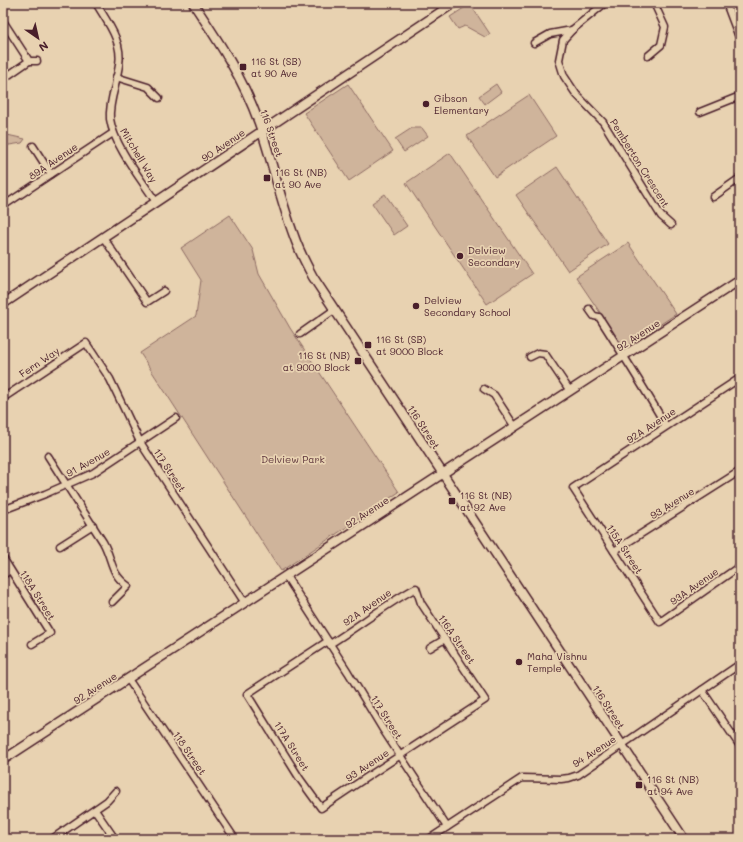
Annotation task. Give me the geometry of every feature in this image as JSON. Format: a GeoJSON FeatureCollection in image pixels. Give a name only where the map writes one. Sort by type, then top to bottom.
{"type":"FeatureCollection","features":[{"type":"Feature","properties":{"kind":"street","name":"Mitchell Way"},"geometry":{"type":"LineString","coordinates":[[96,3],[110,25],[117,41],[120,56],[110,109],[113,133],[156,202]]}},
{"type":"Feature","properties":{"kind":"street","name":"116 Street"},"geometry":{"type":"LineString","coordinates":[[193,3],[236,71],[248,96],[262,131],[294,237],[314,277],[334,310],[444,474],[684,839]]}},
{"type":"Feature","properties":{"kind":"street","name":"90 Avenue"},"geometry":{"type":"LineString","coordinates":[[3,304],[454,3]]}},
{"type":"Feature","properties":{"kind":"street","name":"Pemberton Crescent"},"geometry":{"type":"LineString","coordinates":[[605,3],[572,30],[563,40],[559,60],[564,76],[576,94],[603,122],[661,216],[671,225]]}},
{"type":"Feature","properties":{"kind":"street"},"geometry":{"type":"LineString","coordinates":[[648,56],[661,44],[665,27],[654,3]]}},
{"type":"Feature","properties":{"kind":"street"},"geometry":{"type":"LineString","coordinates":[[726,3],[740,40]]}},
{"type":"Feature","properties":{"kind":"street"},"geometry":{"type":"LineString","coordinates":[[3,21],[29,61]]}},
{"type":"Feature","properties":{"kind":"street","name":"Pemberton Crescent"},"geometry":{"type":"LineString","coordinates":[[534,43],[550,34],[572,30]]}},
{"type":"Feature","properties":{"kind":"street"},"geometry":{"type":"LineString","coordinates":[[3,79],[29,61],[37,61]]}},
{"type":"Feature","properties":{"kind":"street"},"geometry":{"type":"LineString","coordinates":[[116,77],[148,87],[159,98]]}},
{"type":"Feature","properties":{"kind":"street"},"geometry":{"type":"LineString","coordinates":[[700,112],[740,96]]}},
{"type":"Feature","properties":{"kind":"street","name":"89A Avenue"},"geometry":{"type":"LineString","coordinates":[[3,206],[113,133]]}},
{"type":"Feature","properties":{"kind":"street"},"geometry":{"type":"LineString","coordinates":[[33,146],[51,174]]}},
{"type":"Feature","properties":{"kind":"street"},"geometry":{"type":"LineString","coordinates":[[712,197],[740,178]]}},
{"type":"Feature","properties":{"kind":"street"},"geometry":{"type":"LineString","coordinates":[[103,237],[147,302],[164,291]]}},
{"type":"Feature","properties":{"kind":"street","name":"92 Avenue"},"geometry":{"type":"LineString","coordinates":[[3,760],[740,280]]}},
{"type":"Feature","properties":{"kind":"street"},"geometry":{"type":"LineString","coordinates":[[589,308],[594,316],[598,317],[643,384],[666,426]]}},
{"type":"Feature","properties":{"kind":"street"},"geometry":{"type":"LineString","coordinates":[[300,334],[334,310]]}},
{"type":"Feature","properties":{"kind":"street","name":"Fern Way"},"geometry":{"type":"LineString","coordinates":[[3,398],[86,343]]}},
{"type":"Feature","properties":{"kind":"street","name":"117 Street"},"geometry":{"type":"LineString","coordinates":[[86,343],[110,379],[140,442],[245,603]]}},
{"type":"Feature","properties":{"kind":"street"},"geometry":{"type":"LineString","coordinates":[[530,357],[538,353],[545,354],[570,391]]}},
{"type":"Feature","properties":{"kind":"street","name":"92A Avenue"},"geometry":{"type":"LineString","coordinates":[[572,488],[740,378]]}},
{"type":"Feature","properties":{"kind":"street"},"geometry":{"type":"LineString","coordinates":[[484,389],[494,396],[515,427]]}},
{"type":"Feature","properties":{"kind":"street","name":"91 Avenue"},"geometry":{"type":"LineString","coordinates":[[3,510],[17,506],[93,473],[176,418]]}},
{"type":"Feature","properties":{"kind":"street"},"geometry":{"type":"LineString","coordinates":[[48,456],[93,525],[108,552],[111,564],[120,580],[128,586],[112,602]]}},
{"type":"Feature","properties":{"kind":"street","name":"93 Avenue"},"geometry":{"type":"LineString","coordinates":[[614,551],[740,471]]}},
{"type":"Feature","properties":{"kind":"street","name":"115A Street"},"geometry":{"type":"LineString","coordinates":[[572,488],[660,622]]}},
{"type":"Feature","properties":{"kind":"street"},"geometry":{"type":"LineString","coordinates":[[60,546],[93,525]]}},
{"type":"Feature","properties":{"kind":"street","name":"118A Street"},"geometry":{"type":"LineString","coordinates":[[3,558],[50,633],[32,644]]}},
{"type":"Feature","properties":{"kind":"street","name":"93A Avenue"},"geometry":{"type":"LineString","coordinates":[[660,622],[740,566]]}},
{"type":"Feature","properties":{"kind":"street","name":"118A Street"},"geometry":{"type":"LineString","coordinates":[[3,575],[10,570]]}},
{"type":"Feature","properties":{"kind":"street","name":"117 Street"},"geometry":{"type":"LineString","coordinates":[[286,576],[447,827]]}},
{"type":"Feature","properties":{"kind":"street","name":"92A Avenue"},"geometry":{"type":"LineString","coordinates":[[247,694],[402,595],[416,588]]}},
{"type":"Feature","properties":{"kind":"street","name":"116A Street"},"geometry":{"type":"LineString","coordinates":[[416,588],[421,603],[485,700]]}},
{"type":"Feature","properties":{"kind":"street"},"geometry":{"type":"LineString","coordinates":[[430,648],[445,639]]}},
{"type":"Feature","properties":{"kind":"street","name":"94 Avenue"},"geometry":{"type":"LineString","coordinates":[[429,839],[522,778],[561,779],[578,775],[740,664]]}},
{"type":"Feature","properties":{"kind":"street","name":"118 Street"},"geometry":{"type":"LineString","coordinates":[[128,679],[235,839]]}},
{"type":"Feature","properties":{"kind":"street"},"geometry":{"type":"LineString","coordinates":[[702,690],[740,746]]}},
{"type":"Feature","properties":{"kind":"street","name":"117A Street"},"geometry":{"type":"LineString","coordinates":[[247,694],[300,779],[321,808]]}},
{"type":"Feature","properties":{"kind":"street","name":"93 Avenue"},"geometry":{"type":"LineString","coordinates":[[321,808],[485,700]]}},
{"type":"Feature","properties":{"kind":"street"},"geometry":{"type":"LineString","coordinates":[[52,839],[110,799],[116,791]]}},
{"type":"Feature","properties":{"kind":"street"},"geometry":{"type":"LineString","coordinates":[[95,810],[114,839]]}},
{"type":"Feature","properties":{"kind":"green space"},"geometry":{"type":"Polygon","coordinates":[[[470,4],[490,34],[485,37],[465,26],[458,29],[450,17],[470,4]]]}},
{"type":"Feature","properties":{"kind":"green space"},"geometry":{"type":"Polygon","coordinates":[[[348,84],[393,151],[349,181],[304,113],[348,84]]]}},
{"type":"Feature","properties":{"kind":"green space"},"geometry":{"type":"Polygon","coordinates":[[[496,84],[501,92],[485,104],[479,96],[496,84]]]}},
{"type":"Feature","properties":{"kind":"green space"},"geometry":{"type":"Polygon","coordinates":[[[529,95],[556,136],[495,177],[467,136],[529,95]]]}},
{"type":"Feature","properties":{"kind":"green space"},"geometry":{"type":"Polygon","coordinates":[[[412,128],[422,128],[428,136],[404,152],[395,139],[412,128]]]}},
{"type":"Feature","properties":{"kind":"green space"},"geometry":{"type":"Polygon","coordinates":[[[3,134],[25,139],[22,143],[3,146],[3,134]]]}},
{"type":"Feature","properties":{"kind":"green space"},"geometry":{"type":"Polygon","coordinates":[[[450,153],[532,274],[487,304],[406,183],[450,153]]]}},
{"type":"Feature","properties":{"kind":"green space"},"geometry":{"type":"Polygon","coordinates":[[[557,167],[608,244],[568,271],[516,195],[557,167]]]}},
{"type":"Feature","properties":{"kind":"green space"},"geometry":{"type":"Polygon","coordinates":[[[385,194],[407,226],[394,235],[372,203],[385,194]]]}},
{"type":"Feature","properties":{"kind":"green space","name":"Delview Park"},"geometry":{"type":"Polygon","coordinates":[[[230,215],[253,250],[259,274],[290,328],[399,492],[281,571],[140,353],[196,316],[201,280],[181,248],[230,215]]]}},
{"type":"Feature","properties":{"kind":"green space"},"geometry":{"type":"Polygon","coordinates":[[[628,243],[676,314],[624,348],[576,277],[628,243]]]}},
{"type":"Feature","properties":{"kind":"place","name":"116 St (SB) at 90 Ave"},"geometry":{"type":"Point","coordinates":[243,67]}},
{"type":"Feature","properties":{"kind":"place","name":"Gibson Elementary"},"geometry":{"type":"Point","coordinates":[426,104]}},
{"type":"Feature","properties":{"kind":"place","name":"116 St (NB) at 90 Ave"},"geometry":{"type":"Point","coordinates":[267,178]}},
{"type":"Feature","properties":{"kind":"place","name":"Delview Secondary"},"geometry":{"type":"Point","coordinates":[460,256]}},
{"type":"Feature","properties":{"kind":"place","name":"Delview Secondary School"},"geometry":{"type":"Point","coordinates":[416,306]}},
{"type":"Feature","properties":{"kind":"place","name":"116 St (SB) at 9000 Block"},"geometry":{"type":"Point","coordinates":[368,345]}},
{"type":"Feature","properties":{"kind":"place","name":"116 St (NB) at 9000 Block"},"geometry":{"type":"Point","coordinates":[358,361]}},
{"type":"Feature","properties":{"kind":"place","name":"116 St (NB) at 92 Ave"},"geometry":{"type":"Point","coordinates":[452,501]}},
{"type":"Feature","properties":{"kind":"place","name":"Maha Vishnu Temple"},"geometry":{"type":"Point","coordinates":[519,662]}},
{"type":"Feature","properties":{"kind":"place","name":"116 St (NB) at 94 Ave"},"geometry":{"type":"Point","coordinates":[639,785]}}]}
